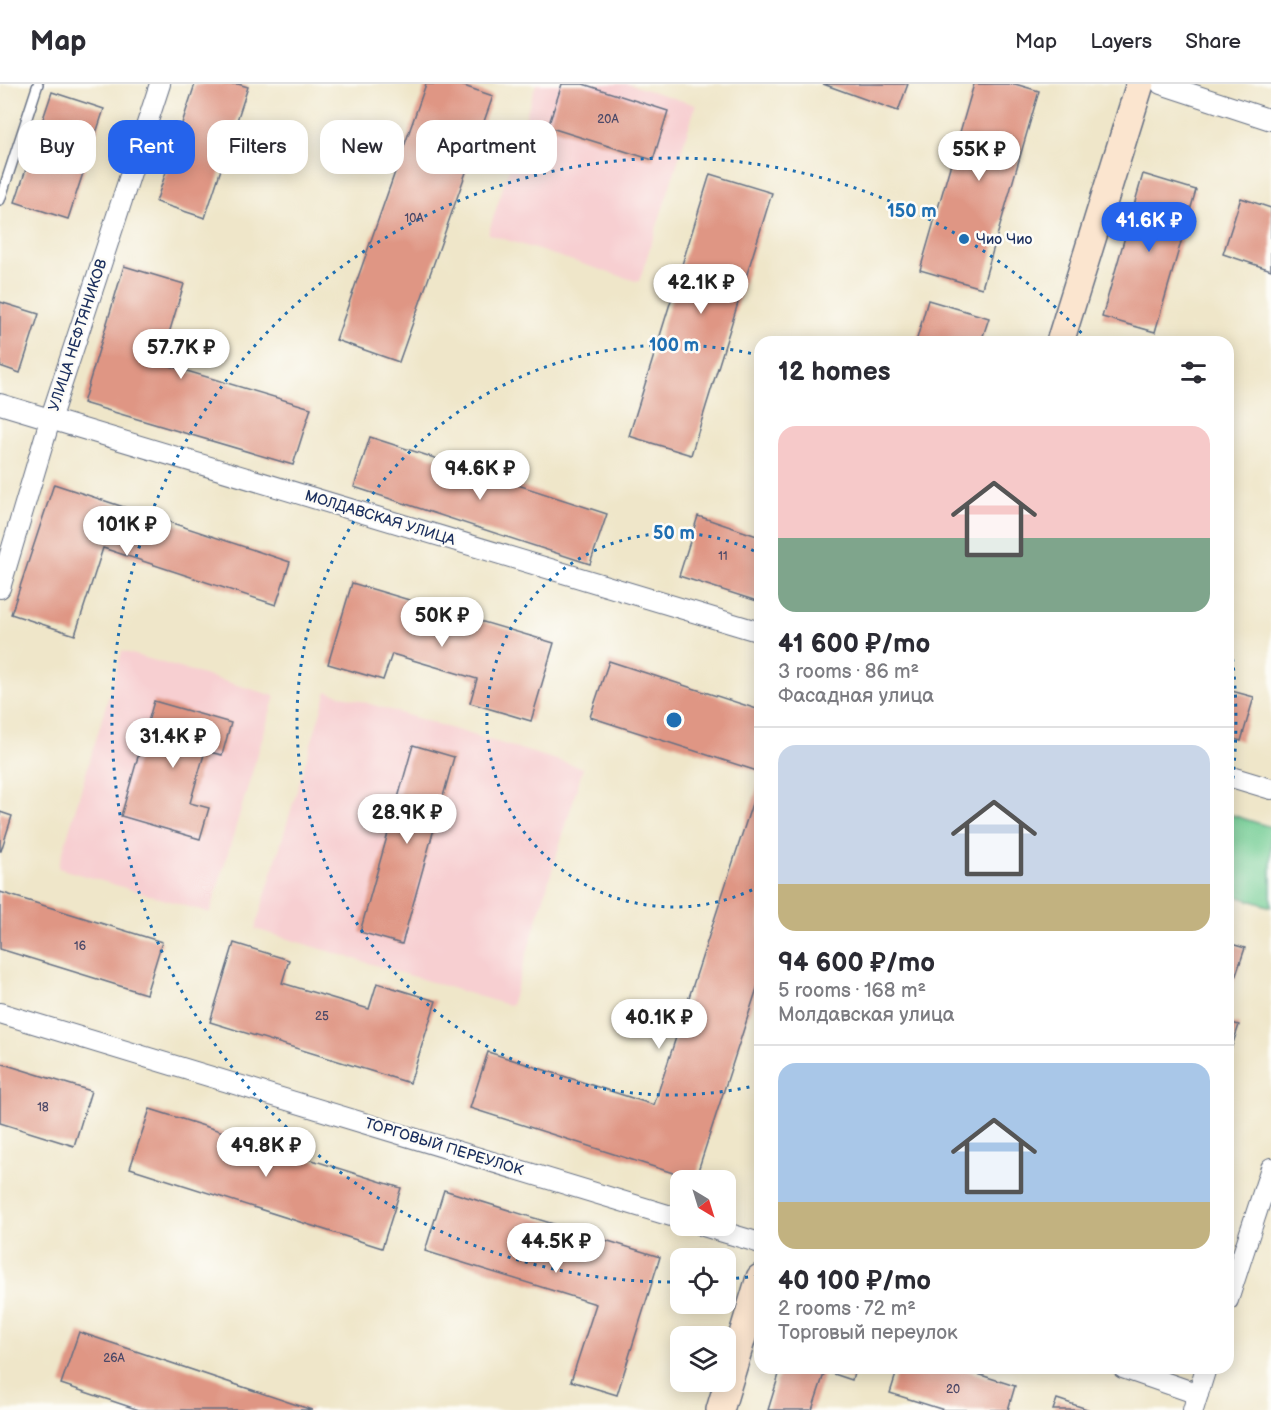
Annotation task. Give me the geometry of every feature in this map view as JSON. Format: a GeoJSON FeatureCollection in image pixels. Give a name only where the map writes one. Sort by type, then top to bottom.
{"type":"FeatureCollection","features":[{"type":"Feature","properties":{"kind":"main road"},"geometry":{"type":"LineString","coordinates":[[1062,336],[1140,84]]}},
{"type":"Feature","properties":{"kind":"main road"},"geometry":{"type":"LineString","coordinates":[[720,1410],[754,1298]]}},
{"type":"Feature","properties":{"kind":"street","name":"УЛИЦА НЕФТЯНИКОВ"},"geometry":{"type":"LineString","coordinates":[[0,588],[50,420],[160,84]]}},
{"type":"Feature","properties":{"kind":"street"},"geometry":{"type":"LineString","coordinates":[[1161,84],[1271,120]]}},
{"type":"Feature","properties":{"kind":"street","name":"МОЛДАВСКАЯ УЛИЦА"},"geometry":{"type":"LineString","coordinates":[[0,404],[754,630]]}},
{"type":"Feature","properties":{"kind":"street"},"geometry":{"type":"LineString","coordinates":[[1234,778],[1271,789]]}},
{"type":"Feature","properties":{"kind":"street","name":"ТОРГОВЫЙ ПЕРЕУЛОК"},"geometry":{"type":"LineString","coordinates":[[0,1013],[670,1216]]}},
{"type":"Feature","properties":{"kind":"street"},"geometry":{"type":"LineString","coordinates":[[1234,1286],[1263,1219],[1271,1168]]}},
{"type":"Feature","properties":{"kind":"street"},"geometry":{"type":"LineString","coordinates":[[736,1236],[754,1241]]}},
{"type":"Feature","properties":{"kind":"street"},"geometry":{"type":"LineString","coordinates":[[1136,1374],[1195,1402],[1204,1374]]}},
{"type":"Feature","properties":{"kind":"lane"},"geometry":{"type":"LineString","coordinates":[[0,200],[38,84]]}},
{"type":"Feature","properties":{"kind":"shaded area"},"geometry":{"type":"Polygon","coordinates":[[[536,84],[628,84],[696,105],[639,282],[488,234],[507,174],[557,174],[557,120],[524,120],[536,84]]]}},
{"type":"Feature","properties":{"kind":"shaded area"},"geometry":{"type":"Polygon","coordinates":[[[122,651],[275,696],[210,913],[58,868],[122,651]]]}},
{"type":"Feature","properties":{"kind":"shaded area"},"geometry":{"type":"Polygon","coordinates":[[[327,691],[583,768],[511,1006],[255,929],[327,691]]]}},
{"type":"Feature","properties":{"kind":"green space"},"geometry":{"type":"Polygon","coordinates":[[[1234,816],[1271,827],[1271,907],[1234,896],[1234,816]]]}},
{"type":"Feature","properties":{"kind":"building"},"geometry":{"type":"Polygon","coordinates":[[[195,84],[238,84],[248,87],[237,120],[207,120],[207,174],[219,174],[205,218],[156,202],[165,174],[195,174],[195,120],[183,120],[195,84]]]}},
{"type":"Feature","properties":{"kind":"building"},"geometry":{"type":"Polygon","coordinates":[[[426,84],[458,84],[493,96],[485,120],[416,120],[416,174],[465,174],[399,362],[336,340],[394,174],[404,174],[404,147],[426,84]]]}},
{"type":"Feature","properties":{"kind":"building"},"geometry":{"type":"Polygon","coordinates":[[[562,84],[583,84],[668,111],[653,160],[557,130],[557,120],[550,120],[562,84]]]}},
{"type":"Feature","properties":{"kind":"building"},"geometry":{"type":"Polygon","coordinates":[[[823,84],[908,84],[898,111],[823,84]]]}},
{"type":"Feature","properties":{"kind":"building"},"geometry":{"type":"Polygon","coordinates":[[[974,84],[1015,84],[1039,91],[982,288],[920,270],[974,84]]]}},
{"type":"Feature","properties":{"kind":"building"},"geometry":{"type":"Polygon","coordinates":[[[52,92],[104,109],[96,133],[96,120],[43,120],[52,92]]]}},
{"type":"Feature","properties":{"kind":"building"},"geometry":{"type":"Polygon","coordinates":[[[24,174],[83,174],[68,219],[15,202],[24,174]]]}},
{"type":"Feature","properties":{"kind":"building"},"geometry":{"type":"Polygon","coordinates":[[[710,174],[772,193],[691,455],[629,436],[710,174]]]}},
{"type":"Feature","properties":{"kind":"building"},"geometry":{"type":"Polygon","coordinates":[[[1143,174],[1196,190],[1155,332],[1102,317],[1143,174]]]}},
{"type":"Feature","properties":{"kind":"building"},"geometry":{"type":"Polygon","coordinates":[[[1241,198],[1271,208],[1271,270],[1223,254],[1241,198]]]}},
{"type":"Feature","properties":{"kind":"building"},"geometry":{"type":"Polygon","coordinates":[[[124,266],[184,284],[160,363],[311,408],[293,465],[83,403],[124,266]]]}},
{"type":"Feature","properties":{"kind":"building"},"geometry":{"type":"Polygon","coordinates":[[[928,300],[989,318],[983,336],[918,336],[928,300]]]}},
{"type":"Feature","properties":{"kind":"building"},"geometry":{"type":"Polygon","coordinates":[[[0,302],[39,314],[20,373],[0,366],[0,302]]]}},
{"type":"Feature","properties":{"kind":"building"},"geometry":{"type":"Polygon","coordinates":[[[370,437],[607,514],[590,564],[354,487],[370,437]]]}},
{"type":"Feature","properties":{"kind":"building"},"geometry":{"type":"Polygon","coordinates":[[[54,484],[290,562],[276,605],[103,548],[75,635],[11,614],[54,484]]]}},
{"type":"Feature","properties":{"kind":"building"},"geometry":{"type":"Polygon","coordinates":[[[698,516],[754,535],[754,600],[679,576],[698,516]]]}},
{"type":"Feature","properties":{"kind":"building"},"geometry":{"type":"Polygon","coordinates":[[[352,583],[554,643],[531,721],[470,703],[477,679],[392,654],[383,680],[328,664],[352,583]]]}},
{"type":"Feature","properties":{"kind":"building"},"geometry":{"type":"Polygon","coordinates":[[[609,661],[754,708],[754,770],[590,717],[609,661]]]}},
{"type":"Feature","properties":{"kind":"building"},"geometry":{"type":"Polygon","coordinates":[[[1234,692],[1254,697],[1241,741],[1234,739],[1234,692]]]}},
{"type":"Feature","properties":{"kind":"building"},"geometry":{"type":"Polygon","coordinates":[[[154,701],[231,723],[222,755],[205,751],[190,803],[209,808],[200,839],[121,816],[154,701]]]}},
{"type":"Feature","properties":{"kind":"building"},"geometry":{"type":"Polygon","coordinates":[[[413,745],[454,757],[402,944],[360,932],[413,745]]]}},
{"type":"Feature","properties":{"kind":"building"},"geometry":{"type":"Polygon","coordinates":[[[754,797],[754,998],[698,1170],[670,1170],[670,1172],[470,1108],[488,1052],[654,1105],[754,797]]]}},
{"type":"Feature","properties":{"kind":"building"},"geometry":{"type":"Polygon","coordinates":[[[0,812],[12,816],[1,851],[0,851],[0,812]]]}},
{"type":"Feature","properties":{"kind":"building"},"geometry":{"type":"Polygon","coordinates":[[[0,892],[162,942],[146,994],[0,949],[0,892]]]}},
{"type":"Feature","properties":{"kind":"building"},"geometry":{"type":"Polygon","coordinates":[[[234,943],[289,960],[282,983],[369,1009],[377,983],[436,1001],[410,1083],[210,1022],[234,943]]]}},
{"type":"Feature","properties":{"kind":"building"},"geometry":{"type":"Polygon","coordinates":[[[1234,945],[1245,948],[1234,981],[1234,945]]]}},
{"type":"Feature","properties":{"kind":"building"},"geometry":{"type":"Polygon","coordinates":[[[1234,1024],[1239,1025],[1234,1040],[1234,1024]]]}},
{"type":"Feature","properties":{"kind":"building"},"geometry":{"type":"Polygon","coordinates":[[[0,1063],[91,1091],[74,1146],[0,1123],[0,1063]]]}},
{"type":"Feature","properties":{"kind":"building"},"geometry":{"type":"Polygon","coordinates":[[[150,1109],[401,1188],[382,1248],[130,1168],[150,1109]]]}},
{"type":"Feature","properties":{"kind":"building"},"geometry":{"type":"Polygon","coordinates":[[[444,1190],[660,1257],[617,1395],[571,1381],[596,1304],[425,1251],[444,1190]]]}},
{"type":"Feature","properties":{"kind":"building"},"geometry":{"type":"Polygon","coordinates":[[[79,1332],[312,1410],[139,1410],[61,1384],[79,1332]]]}},
{"type":"Feature","properties":{"kind":"building"},"geometry":{"type":"Polygon","coordinates":[[[779,1374],[824,1374],[812,1410],[768,1410],[779,1374]]]}},
{"type":"Feature","properties":{"kind":"building"},"geometry":{"type":"Polygon","coordinates":[[[834,1374],[854,1374],[852,1380],[834,1374]]]}},
{"type":"Feature","properties":{"kind":"building"},"geometry":{"type":"Polygon","coordinates":[[[896,1374],[978,1374],[1015,1386],[1008,1410],[944,1410],[890,1393],[896,1374]]]}},
{"type":"Feature","properties":{"kind":"building"},"geometry":{"type":"Polygon","coordinates":[[[1057,1399],[1090,1410],[1053,1410],[1057,1399]]]}},
{"type":"Feature","properties":{"kind":"place","name":"Чио Чио"},"geometry":{"type":"Point","coordinates":[964,239]}}]}
